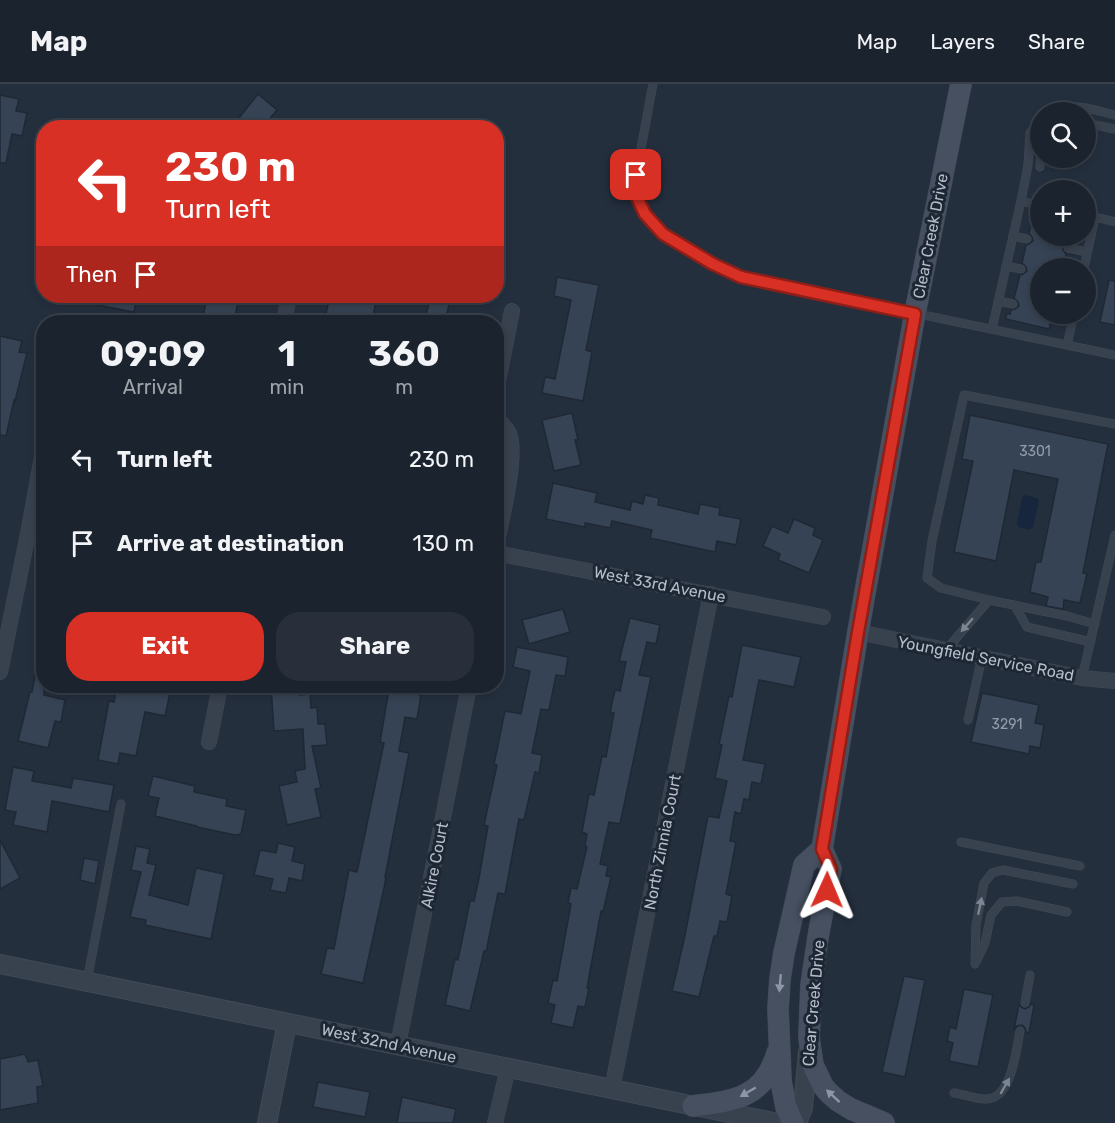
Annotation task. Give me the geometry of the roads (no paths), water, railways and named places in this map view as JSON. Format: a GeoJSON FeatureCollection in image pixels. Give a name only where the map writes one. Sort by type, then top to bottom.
{"type":"FeatureCollection","features":[{"type":"Feature","properties":{"kind":"main road","name":"Clear Creek Drive"},"geometry":{"type":"LineString","coordinates":[[809,1038],[812,977],[831,869],[822,849],[915,314],[961,84]]}},
{"type":"Feature","properties":{"kind":"main road","name":"Clear Creek Drive"},"geometry":{"type":"LineString","coordinates":[[795,1123],[782,1094],[778,1009],[780,979],[788,932],[804,866],[822,849]]}},
{"type":"Feature","properties":{"kind":"main road"},"geometry":{"type":"LineString","coordinates":[[809,1038],[813,1065],[828,1092],[851,1109],[884,1123]]}},
{"type":"Feature","properties":{"kind":"main road"},"geometry":{"type":"LineString","coordinates":[[693,1106],[729,1101],[751,1092],[767,1077],[779,1046]]}},
{"type":"Feature","properties":{"kind":"street"},"geometry":{"type":"LineString","coordinates":[[504,351],[512,311]]}},
{"type":"Feature","properties":{"kind":"street"},"geometry":{"type":"LineString","coordinates":[[504,426],[509,434],[512,452],[504,505]]}},
{"type":"Feature","properties":{"kind":"street"},"geometry":{"type":"LineString","coordinates":[[0,672],[36,490]]}},
{"type":"Feature","properties":{"kind":"street","name":"West 33rd Avenue"},"geometry":{"type":"LineString","coordinates":[[504,555],[823,617]]}},
{"type":"Feature","properties":{"kind":"street","name":"North Zinnia Court"},"geometry":{"type":"LineString","coordinates":[[612,1089],[711,594]]}},
{"type":"Feature","properties":{"kind":"street","name":"Youngfield Service Road"},"geometry":{"type":"LineString","coordinates":[[858,632],[1082,678],[1115,681]]}},
{"type":"Feature","properties":{"kind":"street"},"geometry":{"type":"LineString","coordinates":[[209,742],[219,693]]}},
{"type":"Feature","properties":{"kind":"street","name":"Alkire Court"},"geometry":{"type":"LineString","coordinates":[[398,1045],[468,693]]}},
{"type":"Feature","properties":{"kind":"street","name":"West 32nd Avenue"},"geometry":{"type":"LineString","coordinates":[[0,964],[778,1123]]}},
{"type":"Feature","properties":{"kind":"street"},"geometry":{"type":"LineString","coordinates":[[267,1123],[287,1023]]}},
{"type":"Feature","properties":{"kind":"street","name":"Clear Creek Drive"},"geometry":{"type":"LineString","coordinates":[[795,1123],[803,1108],[805,1097],[809,1038]]}},
{"type":"Feature","properties":{"kind":"street"},"geometry":{"type":"LineString","coordinates":[[495,1123],[508,1068]]}},
{"type":"Feature","properties":{"kind":"lane"},"geometry":{"type":"LineString","coordinates":[[653,84],[636,175],[636,195],[645,214],[663,234],[713,264],[741,277],[1115,355]]}},
{"type":"Feature","properties":{"kind":"lane"},"geometry":{"type":"LineString","coordinates":[[1096,111],[1115,115]]}},
{"type":"Feature","properties":{"kind":"lane"},"geometry":{"type":"LineString","coordinates":[[1096,125],[1115,129]]}},
{"type":"Feature","properties":{"kind":"lane"},"geometry":{"type":"LineString","coordinates":[[992,329],[1028,165],[1030,133]]}},
{"type":"Feature","properties":{"kind":"lane"},"geometry":{"type":"LineString","coordinates":[[1021,201],[1030,203]]}},
{"type":"Feature","properties":{"kind":"lane"},"geometry":{"type":"LineString","coordinates":[[1096,218],[1115,222]]}},
{"type":"Feature","properties":{"kind":"lane"},"geometry":{"type":"LineString","coordinates":[[1013,236],[1027,239]]}},
{"type":"Feature","properties":{"kind":"lane"},"geometry":{"type":"LineString","coordinates":[[1086,258],[1088,246]]}},
{"type":"Feature","properties":{"kind":"lane"},"geometry":{"type":"LineString","coordinates":[[1068,248],[1087,252]]}},
{"type":"Feature","properties":{"kind":"lane"},"geometry":{"type":"LineString","coordinates":[[1006,266],[1021,269]]}},
{"type":"Feature","properties":{"kind":"lane"},"geometry":{"type":"LineString","coordinates":[[998,301],[1013,304]]}},
{"type":"Feature","properties":{"kind":"lane"},"geometry":{"type":"LineString","coordinates":[[1067,345],[1072,324]]}},
{"type":"Feature","properties":{"kind":"lane"},"geometry":{"type":"LineString","coordinates":[[1095,624],[941,588],[927,578],[932,541],[964,395],[1115,424]]}},
{"type":"Feature","properties":{"kind":"lane"},"geometry":{"type":"LineString","coordinates":[[1082,678],[1115,535]]}},
{"type":"Feature","properties":{"kind":"lane"},"geometry":{"type":"LineString","coordinates":[[945,650],[989,600]]}},
{"type":"Feature","properties":{"kind":"lane"},"geometry":{"type":"LineString","coordinates":[[1016,606],[1027,627],[1091,642]]}},
{"type":"Feature","properties":{"kind":"lane"},"geometry":{"type":"LineString","coordinates":[[969,720],[982,657]]}},
{"type":"Feature","properties":{"kind":"lane"},"geometry":{"type":"LineString","coordinates":[[87,981],[121,804]]}},
{"type":"Feature","properties":{"kind":"lane"},"geometry":{"type":"LineString","coordinates":[[961,842],[1080,866]]}},
{"type":"Feature","properties":{"kind":"lane"},"geometry":{"type":"LineString","coordinates":[[1067,912],[1017,901],[1002,902],[991,915],[985,943],[975,964],[976,925],[984,883],[992,873],[1003,870],[1073,884]]}},
{"type":"Feature","properties":{"kind":"lane"},"geometry":{"type":"LineString","coordinates":[[1025,1003],[1030,975]]}},
{"type":"Feature","properties":{"kind":"lane"},"geometry":{"type":"LineString","coordinates":[[954,1092],[988,1099],[999,1095],[1008,1083],[1020,1031]]}},
{"type":"Feature","properties":{"kind":"water"},"geometry":{"type":"Polygon","coordinates":[[[1025,495],[1037,498],[1039,501],[1033,527],[1030,530],[1019,527],[1017,524],[1022,498],[1025,495]]]}}]}
